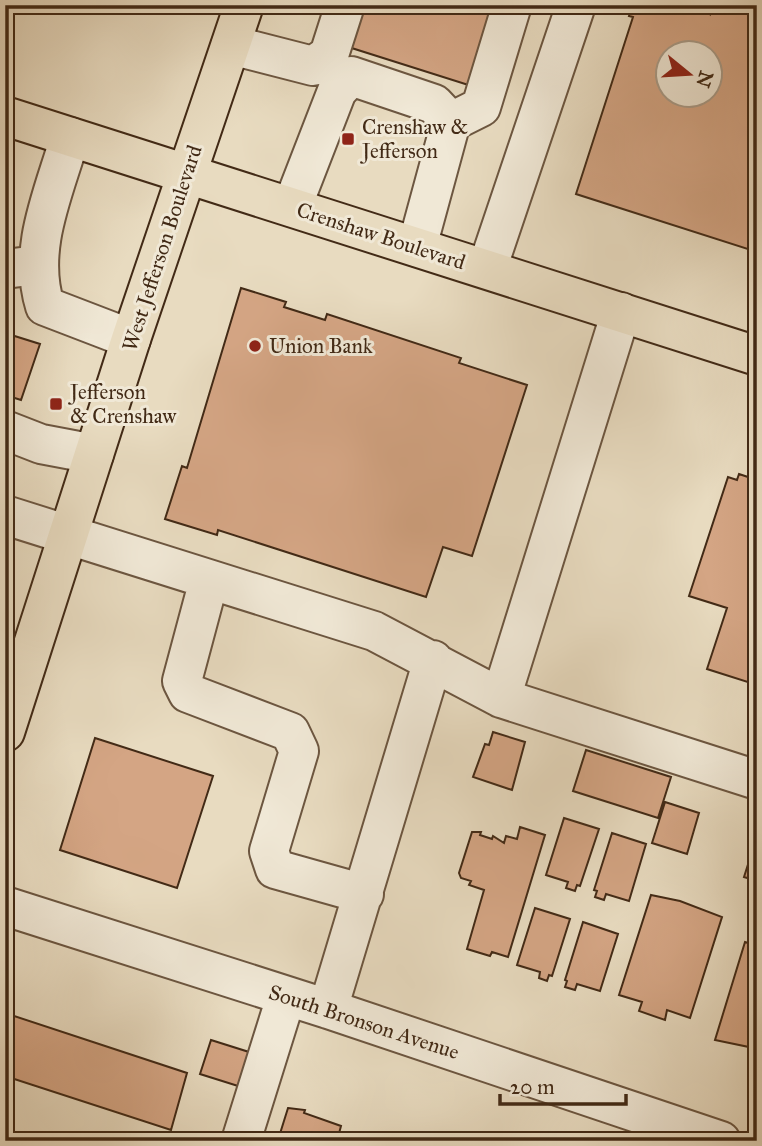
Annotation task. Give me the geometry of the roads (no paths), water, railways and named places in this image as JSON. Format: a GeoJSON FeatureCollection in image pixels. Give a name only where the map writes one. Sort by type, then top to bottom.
{"type":"FeatureCollection","features":[{"type":"Feature","properties":{"kind":"main road","name":"West Jefferson Boulevard"},"geometry":{"type":"LineString","coordinates":[[5,733],[131,339],[244,5]]}},
{"type":"Feature","properties":{"kind":"main road","name":"Crenshaw Boulevard"},"geometry":{"type":"LineString","coordinates":[[5,116],[757,356]]}},
{"type":"Feature","properties":{"kind":"street"},"geometry":{"type":"LineString","coordinates":[[292,207],[325,79],[328,55],[345,5]]}},
{"type":"Feature","properties":{"kind":"street"},"geometry":{"type":"LineString","coordinates":[[417,247],[452,122],[481,107],[512,5]]}},
{"type":"Feature","properties":{"kind":"street"},"geometry":{"type":"LineString","coordinates":[[487,269],[576,5]]}},
{"type":"Feature","properties":{"kind":"street"},"geometry":{"type":"LineString","coordinates":[[230,45],[325,79],[351,76],[434,104],[452,122]]}},
{"type":"Feature","properties":{"kind":"street"},"geometry":{"type":"LineString","coordinates":[[70,137],[37,248],[21,267],[38,284],[45,306],[131,339]]}},
{"type":"Feature","properties":{"kind":"street"},"geometry":{"type":"LineString","coordinates":[[501,698],[621,312]]}},
{"type":"Feature","properties":{"kind":"street"},"geometry":{"type":"LineString","coordinates":[[5,430],[41,444],[94,454]]}},
{"type":"Feature","properties":{"kind":"street"},"geometry":{"type":"LineString","coordinates":[[5,515],[374,631],[501,698],[757,780]]}},
{"type":"Feature","properties":{"kind":"street"},"geometry":{"type":"LineString","coordinates":[[209,580],[182,681],[188,693],[290,732],[299,751],[269,851],[275,869],[365,894]]}},
{"type":"Feature","properties":{"kind":"street"},"geometry":{"type":"LineString","coordinates":[[328,1009],[365,894],[433,660]]}},
{"type":"Feature","properties":{"kind":"street","name":"South Bronson Avenue"},"geometry":{"type":"LineString","coordinates":[[5,906],[328,1009],[721,1141]]}},
{"type":"Feature","properties":{"kind":"street"},"geometry":{"type":"LineString","coordinates":[[240,1141],[286,997]]}},
{"type":"Feature","properties":{"kind":"place","name":"Crenshaw & Jefferson"},"geometry":{"type":"Point","coordinates":[348,139]}},
{"type":"Feature","properties":{"kind":"place","name":"Union Bank"},"geometry":{"type":"Point","coordinates":[255,346]}},
{"type":"Feature","properties":{"kind":"place","name":"Jefferson & Crenshaw"},"geometry":{"type":"Point","coordinates":[56,404]}}]}
